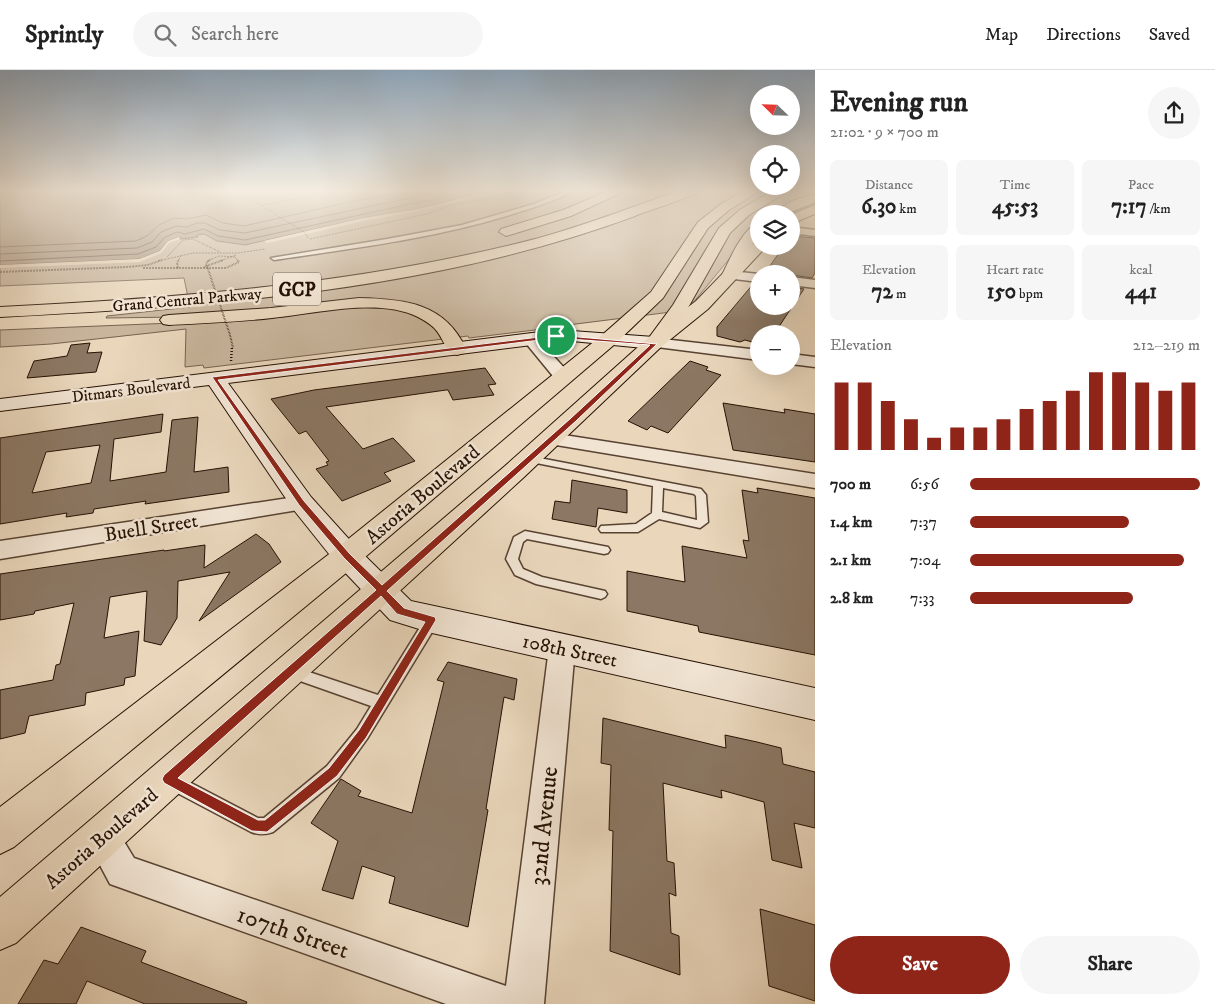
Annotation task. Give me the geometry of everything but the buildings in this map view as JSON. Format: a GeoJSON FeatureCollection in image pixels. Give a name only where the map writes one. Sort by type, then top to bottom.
{"type":"FeatureCollection","features":[{"type":"Feature","properties":{"kind":"main road","name":"Grand Central Parkway"},"geometry":{"type":"LineString","coordinates":[[0,312],[150,303],[303,288],[456,262],[564,235]]}},
{"type":"Feature","properties":{"kind":"main road","name":"Astoria Boulevard"},"geometry":{"type":"LineString","coordinates":[[0,833],[347,556],[608,340],[657,295],[695,235]]}},
{"type":"Feature","properties":{"kind":"main road"},"geometry":{"type":"LineString","coordinates":[[654,344],[681,306],[722,235]]}},
{"type":"Feature","properties":{"kind":"main road"},"geometry":{"type":"LineString","coordinates":[[730,275],[750,238]]}},
{"type":"Feature","properties":{"kind":"main road","name":"Astoria Boulevard"},"geometry":{"type":"LineString","coordinates":[[0,927],[381,591],[654,344],[702,306],[750,255]]}},
{"type":"Feature","properties":{"kind":"main road"},"geometry":{"type":"LineString","coordinates":[[154,321],[239,316],[363,304],[385,304],[407,308],[433,318],[446,328],[457,349]]}},
{"type":"Feature","properties":{"kind":"main road"},"geometry":{"type":"LineString","coordinates":[[0,325],[100,323]]}},
{"type":"Feature","properties":{"kind":"street"},"geometry":{"type":"LineString","coordinates":[[730,275],[750,277]]}},
{"type":"Feature","properties":{"kind":"street"},"geometry":{"type":"LineString","coordinates":[[800,283],[815,284]]}},
{"type":"Feature","properties":{"kind":"street","name":"Ditmars Boulevard"},"geometry":{"type":"LineString","coordinates":[[0,405],[222,372],[457,349],[530,339],[572,336],[654,344]]}},
{"type":"Feature","properties":{"kind":"street"},"geometry":{"type":"LineString","coordinates":[[530,339],[563,377]]}},
{"type":"Feature","properties":{"kind":"street"},"geometry":{"type":"LineString","coordinates":[[654,344],[750,354]]}},
{"type":"Feature","properties":{"kind":"street"},"geometry":{"type":"LineString","coordinates":[[800,360],[815,362]]}},
{"type":"Feature","properties":{"kind":"street","name":"108th Street"},"geometry":{"type":"LineString","coordinates":[[222,372],[302,503],[347,556],[401,611],[432,620],[815,704]]}},
{"type":"Feature","properties":{"kind":"street"},"geometry":{"type":"LineString","coordinates":[[551,439],[815,481]]}},
{"type":"Feature","properties":{"kind":"street","name":"Buell Street"},"geometry":{"type":"LineString","coordinates":[[0,550],[302,503]]}},
{"type":"Feature","properties":{"kind":"street","name":"32nd Avenue"},"geometry":{"type":"LineString","coordinates":[[524,1004],[562,648]]}},
{"type":"Feature","properties":{"kind":"street","name":"107th Street"},"geometry":{"type":"LineString","coordinates":[[102,837],[122,872],[502,1004]]}},
{"type":"Feature","properties":{"kind":"lane"},"geometry":{"type":"LineString","coordinates":[[274,258],[415,235]]}},
{"type":"Feature","properties":{"kind":"lane"},"geometry":{"type":"LineString","coordinates":[[529,459],[697,491],[701,495],[703,522],[700,524],[657,515],[638,528],[605,529]]}},
{"type":"Feature","properties":{"kind":"lane"},"geometry":{"type":"LineString","coordinates":[[657,515],[658,484]]}},
{"type":"Feature","properties":{"kind":"lane"},"geometry":{"type":"LineString","coordinates":[[601,594],[540,580],[519,572],[512,559],[518,540],[526,535],[604,550]]}},
{"type":"Feature","properties":{"kind":"lane"},"geometry":{"type":"LineString","coordinates":[[168,779],[257,826],[267,826],[333,772],[362,734],[432,620]]}},
{"type":"Feature","properties":{"kind":"lane"},"geometry":{"type":"LineString","coordinates":[[289,672],[381,703]]}},
{"type":"Feature","properties":{"kind":"path"},"geometry":{"type":"LineString","coordinates":[[305,235],[308,239],[329,235]]}},
{"type":"Feature","properties":{"kind":"path"},"geometry":{"type":"LineString","coordinates":[[166,258],[183,240],[193,239],[201,245],[216,248],[221,252]]}},
{"type":"Feature","properties":{"kind":"path"},"geometry":{"type":"LineString","coordinates":[[201,268],[238,253],[266,248]]}},
{"type":"Feature","properties":{"kind":"path"},"geometry":{"type":"LineString","coordinates":[[0,272],[127,267],[148,265],[166,258],[202,251],[238,253]]}},
{"type":"Feature","properties":{"kind":"path"},"geometry":{"type":"LineString","coordinates":[[178,268],[178,258],[182,255]]}},
{"type":"Feature","properties":{"kind":"path"},"geometry":{"type":"LineString","coordinates":[[127,267],[178,268],[201,268],[230,267],[240,262],[235,257],[219,256],[206,263],[230,335],[233,350],[222,372]]}},
{"type":"Feature","properties":{"kind":"shaded area"},"geometry":{"type":"Polygon","coordinates":[[[0,235],[750,235],[750,242],[735,252],[687,310],[568,325],[571,329],[543,329],[469,338],[468,336],[204,368],[203,365],[185,367],[186,329],[51,344],[0,347],[0,330],[173,323],[180,317],[106,318],[107,316],[190,307],[184,278],[0,286],[0,235]]]}},
{"type":"Feature","properties":{"kind":"water"},"geometry":{"type":"Polygon","coordinates":[[[0,235],[200,235],[197,235],[198,237],[180,239],[180,237],[168,241],[160,251],[139,259],[0,265],[0,235]]]}},
{"type":"Feature","properties":{"kind":"water"},"geometry":{"type":"Polygon","coordinates":[[[205,235],[291,235],[245,245],[217,241],[205,235]]]}},
{"type":"Feature","properties":{"kind":"pier"},"geometry":{"type":"Polygon","coordinates":[[[292,235],[304,235],[267,243],[264,241],[292,235]]]}},
{"type":"Feature","properties":{"kind":"pier"},"geometry":{"type":"Polygon","coordinates":[[[179,237],[180,239],[169,243],[161,253],[140,262],[0,268],[0,265],[139,259],[160,251],[168,241],[179,237]]]}},
{"type":"Feature","properties":{"kind":"route"},"geometry":{"type":"LineString","coordinates":[[556,336],[214,378],[302,503],[347,556],[381,591],[168,779],[257,826],[267,826],[333,772],[362,734],[432,620],[401,611],[381,591],[654,344],[556,336]]}}]}
